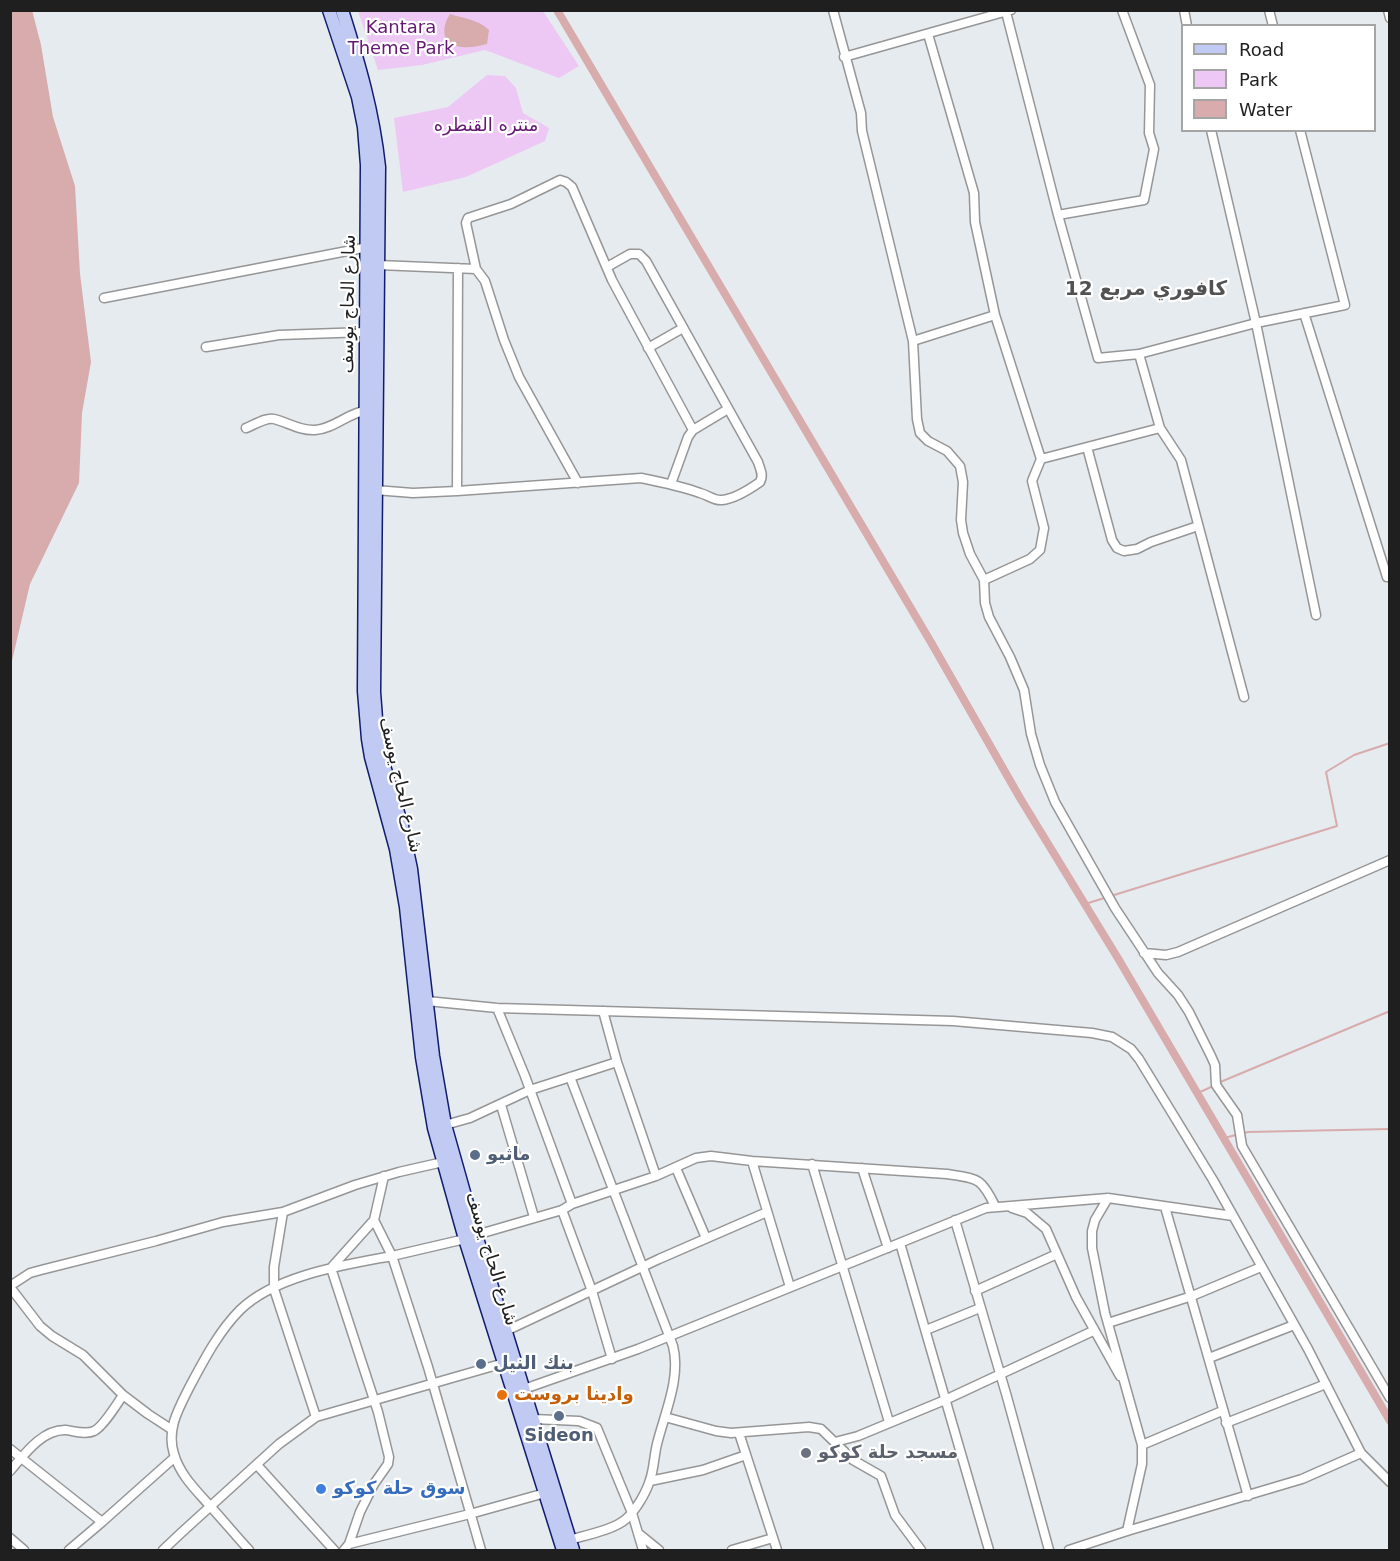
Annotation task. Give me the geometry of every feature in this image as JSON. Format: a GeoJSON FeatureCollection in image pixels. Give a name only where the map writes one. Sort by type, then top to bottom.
{"type":"FeatureCollection","features":[{"type":"Feature","properties":{"kind":"main road","name":"شارع الحاج يوسف"},"geometry":{"type":"LineString","coordinates":[[329,10],[349,66],[364,127],[367,165],[364,691],[368,739],[396,849],[408,926],[427,1091],[443,1162],[506,1331],[533,1419],[567,1546]]}},
{"type":"Feature","properties":{"kind":"main road","name":"شارع الحاج يوسف"},"geometry":{"type":"LineString","coordinates":[[342,10],[368,96],[379,167],[375,713],[381,756],[402,826],[411,869],[438,1091],[470,1237],[504,1363],[545,1493],[567,1546]]}},
{"type":"Feature","properties":{"kind":"street"},"geometry":{"type":"LineString","coordinates":[[832,10],[861,113],[862,131],[914,341],[917,419],[920,433],[928,441],[947,451],[960,466],[963,482],[961,506],[963,533],[970,554],[984,580],[985,603],[989,617],[1020,680],[1035,750],[1051,792],[1110,900],[1144,953],[1189,1012],[1212,1056],[1216,1085],[1237,1115],[1242,1146],[1389,1398]]}},
{"type":"Feature","properties":{"kind":"street"},"geometry":{"type":"LineString","coordinates":[[1058,215],[1144,200],[1154,149],[1149,132],[1150,86],[1122,10]]}},
{"type":"Feature","properties":{"kind":"street"},"geometry":{"type":"LineString","coordinates":[[1388,10],[1389,18]]}},
{"type":"Feature","properties":{"kind":"street"},"geometry":{"type":"LineString","coordinates":[[844,57],[1009,11],[1058,215],[1098,358],[1139,354],[1345,304],[1301,132]]}},
{"type":"Feature","properties":{"kind":"street"},"geometry":{"type":"LineString","coordinates":[[928,34],[974,193],[975,222],[995,315],[1041,459],[1032,481],[1044,528],[1040,550],[1030,559],[984,580]]}},
{"type":"Feature","properties":{"kind":"street"},"geometry":{"type":"LineString","coordinates":[[1211,132],[1256,324],[1316,615]]}},
{"type":"Feature","properties":{"kind":"street"},"geometry":{"type":"LineString","coordinates":[[578,483],[519,377],[507,349],[484,280],[476,269],[466,223],[468,218],[511,204],[560,180],[572,187],[607,267],[693,430]]}},
{"type":"Feature","properties":{"kind":"street"},"geometry":{"type":"LineString","coordinates":[[104,298],[368,247]]}},
{"type":"Feature","properties":{"kind":"street"},"geometry":{"type":"LineString","coordinates":[[375,490],[413,493],[641,478],[671,484],[722,500],[736,496],[760,482],[762,472],[758,462],[646,261],[639,254],[630,254],[607,267]]}},
{"type":"Feature","properties":{"kind":"street"},"geometry":{"type":"LineString","coordinates":[[378,265],[476,269]]}},
{"type":"Feature","properties":{"kind":"street"},"geometry":{"type":"LineString","coordinates":[[457,491],[458,268]]}},
{"type":"Feature","properties":{"kind":"street"},"geometry":{"type":"LineString","coordinates":[[1304,313],[1387,577],[1389,576]]}},
{"type":"Feature","properties":{"kind":"street"},"geometry":{"type":"LineString","coordinates":[[914,341],[995,315]]}},
{"type":"Feature","properties":{"kind":"street"},"geometry":{"type":"LineString","coordinates":[[648,348],[683,328]]}},
{"type":"Feature","properties":{"kind":"street"},"geometry":{"type":"LineString","coordinates":[[206,347],[279,335],[366,332]]}},
{"type":"Feature","properties":{"kind":"street"},"geometry":{"type":"LineString","coordinates":[[1139,354],[1160,428],[1181,460],[1244,697]]}},
{"type":"Feature","properties":{"kind":"street"},"geometry":{"type":"LineString","coordinates":[[671,484],[681,453],[693,430],[728,409]]}},
{"type":"Feature","properties":{"kind":"street"},"geometry":{"type":"LineString","coordinates":[[246,428],[273,419],[293,426],[317,430],[364,411]]}},
{"type":"Feature","properties":{"kind":"street"},"geometry":{"type":"LineString","coordinates":[[1041,459],[1160,428]]}},
{"type":"Feature","properties":{"kind":"street"},"geometry":{"type":"LineString","coordinates":[[1087,447],[1112,540],[1117,548],[1124,551],[1137,549],[1198,526]]}},
{"type":"Feature","properties":{"kind":"street"},"geometry":{"type":"LineString","coordinates":[[1144,953],[1166,955],[1178,952],[1389,861]]}},
{"type":"Feature","properties":{"kind":"street"},"geometry":{"type":"LineString","coordinates":[[427,1001],[497,1008],[953,1021],[1082,1032],[1112,1037],[1131,1048],[1139,1059],[1233,1216],[1326,1384],[1361,1453],[1389,1482]]}},
{"type":"Feature","properties":{"kind":"street"},"geometry":{"type":"LineString","coordinates":[[497,1008],[572,1204]]}},
{"type":"Feature","properties":{"kind":"street"},"geometry":{"type":"LineString","coordinates":[[603,1011],[617,1062],[656,1176]]}},
{"type":"Feature","properties":{"kind":"street"},"geometry":{"type":"LineString","coordinates":[[445,1125],[501,1106],[530,1090],[617,1062]]}},
{"type":"Feature","properties":{"kind":"street"},"geometry":{"type":"LineString","coordinates":[[567,1546],[617,1525],[632,1513],[650,1481],[676,1362],[672,1346],[570,1077]]}},
{"type":"Feature","properties":{"kind":"street"},"geometry":{"type":"LineString","coordinates":[[501,1106],[534,1217]]}},
{"type":"Feature","properties":{"kind":"street"},"geometry":{"type":"LineString","coordinates":[[249,1551],[186,1478],[175,1457],[171,1429],[195,1378],[230,1322],[250,1302],[274,1288],[332,1268],[470,1237],[562,1210],[572,1204],[656,1176],[696,1158],[711,1156],[752,1161],[947,1174],[971,1178],[986,1187],[998,1206]]}},
{"type":"Feature","properties":{"kind":"street"},"geometry":{"type":"LineString","coordinates":[[752,1161],[790,1287]]}},
{"type":"Feature","properties":{"kind":"street"},"geometry":{"type":"LineString","coordinates":[[171,1429],[123,1395],[83,1355],[40,1326],[10,1286],[30,1273],[40,1270],[223,1222],[283,1212],[384,1176],[443,1162]]}},
{"type":"Feature","properties":{"kind":"street"},"geometry":{"type":"LineString","coordinates":[[812,1164],[889,1422]]}},
{"type":"Feature","properties":{"kind":"street"},"geometry":{"type":"LineString","coordinates":[[676,1168],[706,1238]]}},
{"type":"Feature","properties":{"kind":"street"},"geometry":{"type":"LineString","coordinates":[[862,1168],[888,1248]]}},
{"type":"Feature","properties":{"kind":"street"},"geometry":{"type":"LineString","coordinates":[[332,1268],[374,1220],[384,1176]]}},
{"type":"Feature","properties":{"kind":"street"},"geometry":{"type":"LineString","coordinates":[[524,1389],[668,1338],[955,1220],[998,1206],[1108,1198],[1233,1216]]}},
{"type":"Feature","properties":{"kind":"street"},"geometry":{"type":"LineString","coordinates":[[1108,1198],[1095,1221],[1092,1231],[1092,1248],[1108,1323],[1142,1445],[1142,1464],[1127,1531]]}},
{"type":"Feature","properties":{"kind":"street"},"geometry":{"type":"LineString","coordinates":[[998,1206],[1016,1208],[1027,1213],[1046,1229],[1093,1331],[1126,1386]]}},
{"type":"Feature","properties":{"kind":"street"},"geometry":{"type":"LineString","coordinates":[[1165,1207],[1248,1496]]}},
{"type":"Feature","properties":{"kind":"street"},"geometry":{"type":"LineString","coordinates":[[562,1210],[592,1291],[612,1359]]}},
{"type":"Feature","properties":{"kind":"street"},"geometry":{"type":"LineString","coordinates":[[283,1212],[275,1256],[274,1288],[316,1417]]}},
{"type":"Feature","properties":{"kind":"street"},"geometry":{"type":"LineString","coordinates":[[506,1331],[767,1212]]}},
{"type":"Feature","properties":{"kind":"street"},"geometry":{"type":"LineString","coordinates":[[374,1220],[392,1256],[412,1313],[481,1551]]}},
{"type":"Feature","properties":{"kind":"street"},"geometry":{"type":"LineString","coordinates":[[955,1220],[1049,1551]]}},
{"type":"Feature","properties":{"kind":"street"},"geometry":{"type":"LineString","coordinates":[[900,1243],[989,1551]]}},
{"type":"Feature","properties":{"kind":"street"},"geometry":{"type":"LineString","coordinates":[[975,1291],[1057,1254]]}},
{"type":"Feature","properties":{"kind":"street"},"geometry":{"type":"LineString","coordinates":[[1108,1323],[1192,1296],[1260,1267]]}},
{"type":"Feature","properties":{"kind":"street"},"geometry":{"type":"LineString","coordinates":[[332,1268],[374,1401],[387,1448],[388,1464],[360,1512],[347,1547]]}},
{"type":"Feature","properties":{"kind":"street"},"geometry":{"type":"LineString","coordinates":[[926,1330],[980,1308]]}},
{"type":"Feature","properties":{"kind":"street"},"geometry":{"type":"LineString","coordinates":[[1209,1358],[1294,1326]]}},
{"type":"Feature","properties":{"kind":"street"},"geometry":{"type":"LineString","coordinates":[[835,1442],[858,1436],[945,1400],[1093,1331]]}},
{"type":"Feature","properties":{"kind":"street"},"geometry":{"type":"LineString","coordinates":[[168,1549],[211,1506],[300,1427],[316,1417],[504,1363]]}},
{"type":"Feature","properties":{"kind":"street"},"geometry":{"type":"LineString","coordinates":[[1226,1423],[1326,1384]]}},
{"type":"Feature","properties":{"kind":"street"},"geometry":{"type":"LineString","coordinates":[[10,1471],[40,1439],[48,1434],[61,1430],[88,1433],[98,1429],[123,1395]]}},
{"type":"Feature","properties":{"kind":"street"},"geometry":{"type":"LineString","coordinates":[[1142,1445],[1222,1411]]}},
{"type":"Feature","properties":{"kind":"street"},"geometry":{"type":"LineString","coordinates":[[665,1417],[716,1431],[739,1432],[816,1427],[853,1460],[881,1476],[895,1515],[921,1551]]}},
{"type":"Feature","properties":{"kind":"street"},"geometry":{"type":"LineString","coordinates":[[533,1419],[579,1421],[597,1428],[632,1513],[643,1551]]}},
{"type":"Feature","properties":{"kind":"street"},"geometry":{"type":"LineString","coordinates":[[739,1432],[777,1551]]}},
{"type":"Feature","properties":{"kind":"street"},"geometry":{"type":"LineString","coordinates":[[10,1449],[102,1522]]}},
{"type":"Feature","properties":{"kind":"street"},"geometry":{"type":"LineString","coordinates":[[1069,1551],[1127,1531],[1302,1479],[1361,1453]]}},
{"type":"Feature","properties":{"kind":"street"},"geometry":{"type":"LineString","coordinates":[[650,1481],[703,1470],[746,1455]]}},
{"type":"Feature","properties":{"kind":"street"},"geometry":{"type":"LineString","coordinates":[[69,1551],[175,1457]]}},
{"type":"Feature","properties":{"kind":"street"},"geometry":{"type":"LineString","coordinates":[[257,1465],[334,1551]]}},
{"type":"Feature","properties":{"kind":"street"},"geometry":{"type":"LineString","coordinates":[[347,1547],[545,1493]]}},
{"type":"Feature","properties":{"kind":"street"},"geometry":{"type":"LineString","coordinates":[[638,1533],[658,1551]]}},
{"type":"Feature","properties":{"kind":"street"},"geometry":{"type":"LineString","coordinates":[[10,1538],[24,1551]]}},
{"type":"Feature","properties":{"kind":"street"},"geometry":{"type":"LineString","coordinates":[[732,1551],[773,1538]]}},
{"type":"Feature","properties":{"kind":"green space","name":"Kantara Theme Park"},"geometry":{"type":"Polygon","coordinates":[[[358,11],[543,11],[579,66],[559,78],[485,50],[422,65],[378,70],[358,11]]]}},
{"type":"Feature","properties":{"kind":"green space","name":"منتره القنطره"},"geometry":{"type":"Polygon","coordinates":[[[487,75],[505,76],[516,88],[523,113],[549,128],[545,141],[466,177],[403,192],[394,118],[448,107],[487,75]]]}},
{"type":"Feature","properties":{"kind":"water"},"geometry":{"type":"Polygon","coordinates":[[[32,10],[41,45],[53,117],[75,186],[80,274],[91,362],[82,413],[79,483],[30,584],[11,665],[10,11],[32,10]]]}},
{"type":"Feature","properties":{"kind":"water"},"geometry":{"type":"Polygon","coordinates":[[[450,14],[475,21],[489,30],[487,44],[465,47],[450,43],[444,30],[450,14]]]}},
{"type":"Feature","properties":{"kind":"waterway"},"geometry":{"type":"LineString","coordinates":[[557,10],[932,644],[1020,798],[1119,960],[1390,1421]]}},
{"type":"Feature","properties":{"kind":"waterway"},"geometry":{"type":"LineString","coordinates":[[1085,904],[1337,826],[1326,772],[1354,755],[1390,743]]}},
{"type":"Feature","properties":{"kind":"waterway"},"geometry":{"type":"LineString","coordinates":[[1218,1083],[1390,1011]]}},
{"type":"Feature","properties":{"kind":"waterway"},"geometry":{"type":"LineString","coordinates":[[1198,1093],[1213,1086]]}},
{"type":"Feature","properties":{"kind":"waterway"},"geometry":{"type":"LineString","coordinates":[[1224,1138],[1248,1132],[1390,1129]]}},
{"type":"Feature","properties":{"kind":"place","name":"ماثيو"},"geometry":{"type":"Point","coordinates":[475,1155]}},
{"type":"Feature","properties":{"kind":"place","name":"بنك النيل"},"geometry":{"type":"Point","coordinates":[481,1364]}},
{"type":"Feature","properties":{"kind":"place","name":"وادينا بروست"},"geometry":{"type":"Point","coordinates":[502,1395]}},
{"type":"Feature","properties":{"kind":"place","name":"Sideon"},"geometry":{"type":"Point","coordinates":[559,1416]}},
{"type":"Feature","properties":{"kind":"place","name":"مسجد حلة كوكو"},"geometry":{"type":"Point","coordinates":[806,1453]}},
{"type":"Feature","properties":{"kind":"place","name":"سوق حلة كوكو"},"geometry":{"type":"Point","coordinates":[321,1489]}},
{"type":"Feature","properties":{"kind":"district","name":"كافوري مربع 12"},"geometry":{"type":"Point","coordinates":[1146,290]}}]}
